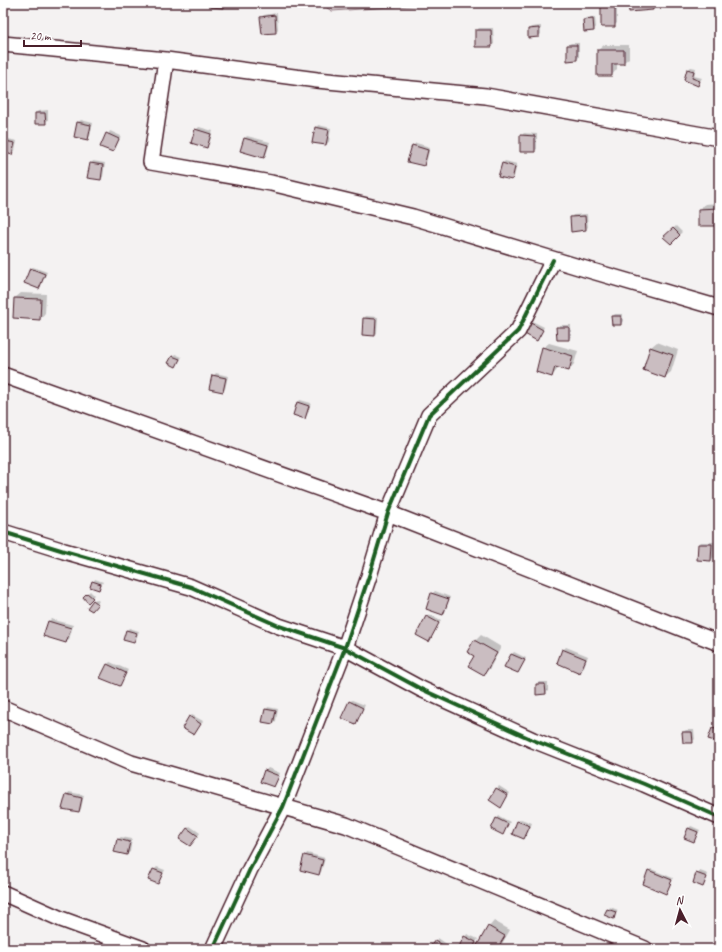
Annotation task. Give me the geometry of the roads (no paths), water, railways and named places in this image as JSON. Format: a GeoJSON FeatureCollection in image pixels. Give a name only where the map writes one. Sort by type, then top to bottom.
{"type":"FeatureCollection","features":[{"type":"Feature","properties":{"kind":"street"},"geometry":{"type":"LineString","coordinates":[[3,44],[166,60],[317,80],[486,96],[719,138]]}},
{"type":"Feature","properties":{"kind":"street"},"geometry":{"type":"LineString","coordinates":[[166,60],[151,162],[271,183],[413,217],[553,260],[719,308]]}},
{"type":"Feature","properties":{"kind":"street"},"geometry":{"type":"LineString","coordinates":[[213,949],[250,869],[283,808],[345,648],[388,513],[429,415],[518,331],[553,260]]}},
{"type":"Feature","properties":{"kind":"street"},"geometry":{"type":"LineString","coordinates":[[3,375],[388,513],[719,643]]}},
{"type":"Feature","properties":{"kind":"street"},"geometry":{"type":"LineString","coordinates":[[3,532],[191,587],[279,626],[345,648],[421,689],[533,740],[644,784],[719,817]]}},
{"type":"Feature","properties":{"kind":"street"},"geometry":{"type":"LineString","coordinates":[[3,708],[131,763],[346,825],[645,949]]}},
{"type":"Feature","properties":{"kind":"street"},"geometry":{"type":"LineString","coordinates":[[3,894],[61,919],[143,949]]}}]}
